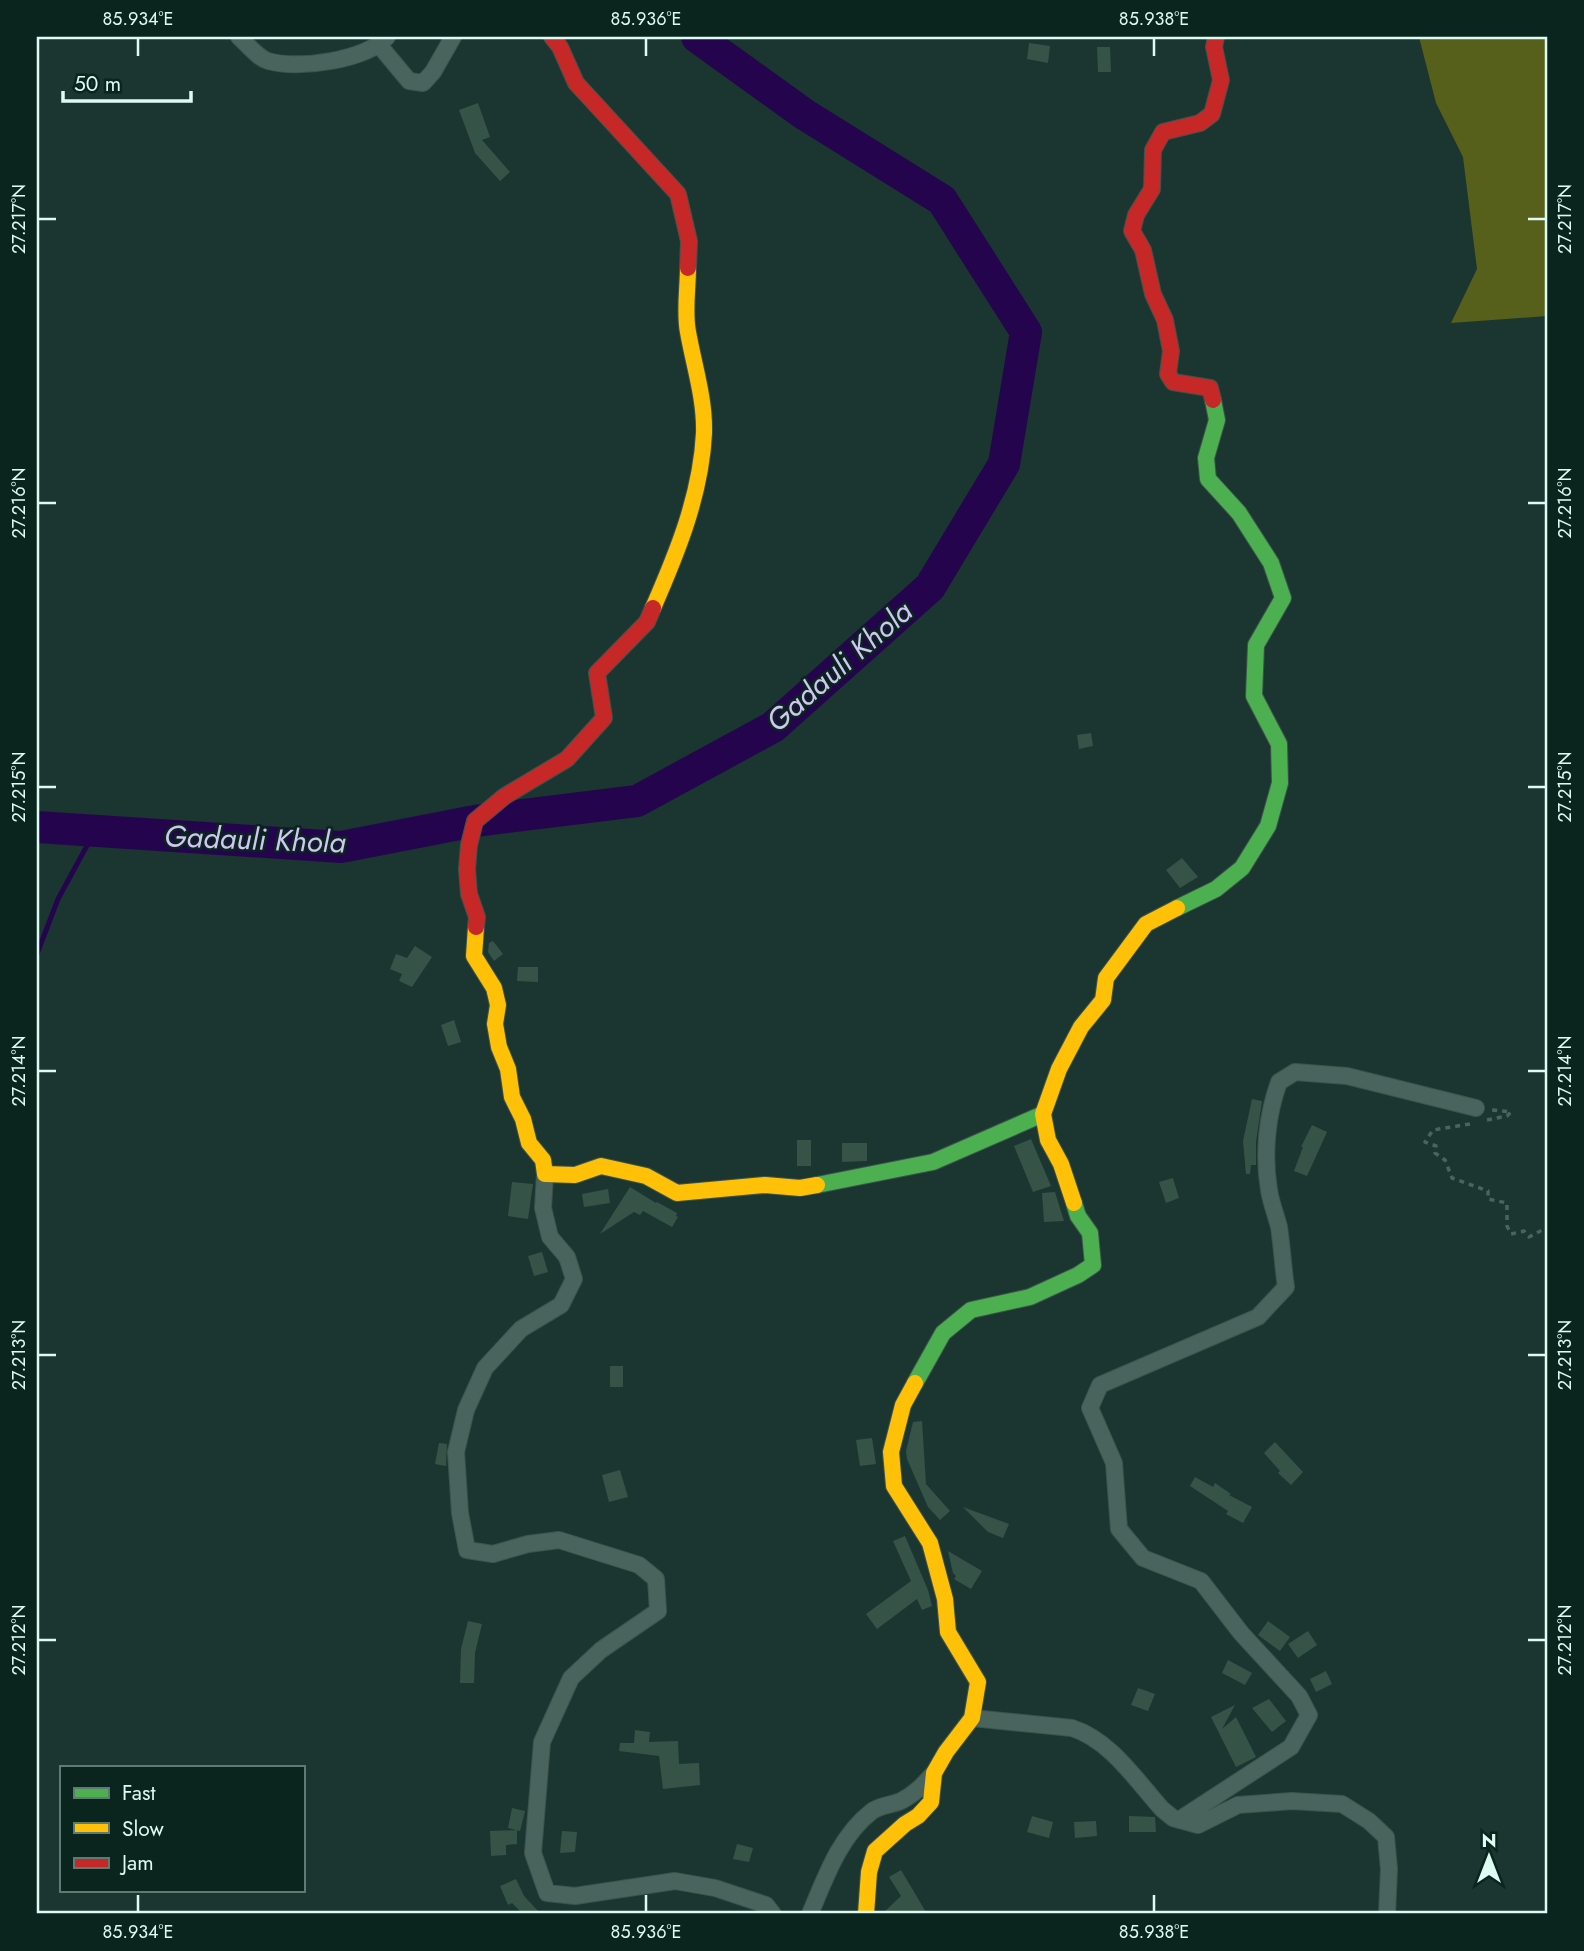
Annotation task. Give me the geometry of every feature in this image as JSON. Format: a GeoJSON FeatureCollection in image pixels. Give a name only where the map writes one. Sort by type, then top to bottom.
{"type":"FeatureCollection","features":[{"type":"Feature","properties":{"kind":"street"},"geometry":{"type":"LineString","coordinates":[[239,37],[267,61],[296,63],[340,60],[384,41],[410,81],[423,83],[433,72],[453,37]]}},
{"type":"Feature","properties":{"kind":"street"},"geometry":{"type":"LineString","coordinates":[[552,37],[560,47],[576,83],[678,194],[689,241],[687,329],[700,386],[704,433],[695,491],[674,561],[647,622],[597,673],[604,718],[568,759],[505,796],[475,821],[469,845],[469,894],[477,917],[474,956],[494,988],[498,1005],[495,1024],[499,1047],[508,1069],[512,1097],[523,1119],[529,1143],[543,1160],[545,1174],[542,1208],[550,1237],[567,1256],[574,1279],[561,1305],[521,1329],[485,1368],[466,1410],[456,1452],[460,1513],[467,1550],[493,1554],[528,1544],[559,1540],[639,1565],[656,1579],[658,1611],[601,1650],[571,1678],[542,1742],[533,1853],[547,1893],[575,1896],[675,1881],[715,1888],[766,1905],[773,1914]]}},
{"type":"Feature","properties":{"kind":"street"},"geometry":{"type":"LineString","coordinates":[[810,1914],[829,1868],[850,1834],[872,1810],[900,1801],[916,1792],[934,1773],[972,1718],[978,1682],[948,1632],[946,1599],[930,1543],[894,1486],[891,1452],[903,1405],[943,1333],[971,1310],[1030,1297],[1078,1275],[1093,1265],[1090,1233],[1078,1216],[1061,1164],[1048,1140],[1043,1114],[1059,1069],[1081,1027],[1103,1000],[1105,978],[1146,923],[1216,889],[1242,868],[1268,826],[1280,783],[1279,744],[1254,696],[1256,645],[1283,598],[1271,563],[1239,513],[1208,479],[1206,458],[1217,420],[1210,388],[1173,383],[1168,374],[1171,351],[1165,320],[1153,294],[1143,250],[1132,231],[1136,215],[1152,189],[1153,150],[1163,132],[1199,123],[1212,114],[1221,80],[1214,47],[1216,37]]}},
{"type":"Feature","properties":{"kind":"street"},"geometry":{"type":"LineString","coordinates":[[1179,1820],[1291,1747],[1309,1715],[1299,1696],[1241,1633],[1200,1581],[1143,1558],[1119,1529],[1114,1462],[1090,1408],[1100,1385],[1258,1317],[1286,1287],[1279,1228],[1267,1172],[1271,1102],[1279,1082],[1295,1072],[1338,1074],[1478,1117]]}},
{"type":"Feature","properties":{"kind":"street"},"geometry":{"type":"LineString","coordinates":[[545,1174],[575,1175],[601,1166],[646,1176],[677,1194],[765,1185],[800,1188],[933,1162],[1043,1114]]}},
{"type":"Feature","properties":{"kind":"street"},"geometry":{"type":"LineString","coordinates":[[972,1718],[1072,1728],[1085,1732],[1102,1744],[1162,1809],[1179,1820],[1198,1825],[1238,1805],[1292,1801],[1342,1804],[1369,1821],[1386,1837],[1389,1869],[1387,1914]]}},
{"type":"Feature","properties":{"kind":"street"},"geometry":{"type":"LineString","coordinates":[[866,1914],[869,1872],[875,1851],[918,1816],[931,1801],[934,1773]]}},
{"type":"Feature","properties":{"kind":"path"},"geometry":{"type":"LineString","coordinates":[[1478,1117],[1507,1116],[1511,1112],[1478,1117],[1433,1130],[1425,1142],[1436,1146],[1435,1153],[1445,1160],[1452,1178],[1488,1191],[1488,1199],[1507,1203],[1507,1226],[1511,1234],[1524,1231],[1528,1237],[1547,1229]]}},
{"type":"Feature","properties":{"kind":"green space"},"geometry":{"type":"Polygon","coordinates":[[[1419,37],[1547,37],[1547,316],[1451,323],[1477,269],[1463,157],[1436,103],[1419,37]]]}},
{"type":"Feature","properties":{"kind":"building"},"geometry":{"type":"Polygon","coordinates":[[[1029,43],[1050,46],[1048,63],[1027,59],[1029,43]]]}},
{"type":"Feature","properties":{"kind":"building"},"geometry":{"type":"Polygon","coordinates":[[[1097,47],[1110,47],[1111,72],[1098,72],[1097,47]]]}},
{"type":"Feature","properties":{"kind":"building"},"geometry":{"type":"Polygon","coordinates":[[[478,103],[490,137],[482,140],[510,172],[500,181],[475,153],[459,110],[478,103]]]}},
{"type":"Feature","properties":{"kind":"building"},"geometry":{"type":"Polygon","coordinates":[[[1091,733],[1093,746],[1079,749],[1077,735],[1091,733]]]}},
{"type":"Feature","properties":{"kind":"building"},"geometry":{"type":"Polygon","coordinates":[[[1182,858],[1198,877],[1180,888],[1166,870],[1182,858]]]}},
{"type":"Feature","properties":{"kind":"building"},"geometry":{"type":"Polygon","coordinates":[[[493,941],[503,954],[494,961],[488,952],[489,943],[493,941]]]}},
{"type":"Feature","properties":{"kind":"building"},"geometry":{"type":"Polygon","coordinates":[[[415,946],[432,957],[412,987],[399,981],[402,974],[390,969],[396,954],[407,958],[415,946]]]}},
{"type":"Feature","properties":{"kind":"building"},"geometry":{"type":"Polygon","coordinates":[[[518,967],[538,967],[538,982],[517,981],[518,967]]]}},
{"type":"Feature","properties":{"kind":"building"},"geometry":{"type":"Polygon","coordinates":[[[454,1020],[461,1042],[448,1046],[441,1025],[454,1020]]]}},
{"type":"Feature","properties":{"kind":"building"},"geometry":{"type":"Polygon","coordinates":[[[1252,1099],[1262,1101],[1256,1142],[1256,1165],[1251,1165],[1250,1174],[1246,1174],[1243,1141],[1252,1099]]]}},
{"type":"Feature","properties":{"kind":"building"},"geometry":{"type":"Polygon","coordinates":[[[1312,1125],[1327,1132],[1307,1176],[1294,1171],[1301,1147],[1312,1125]]]}},
{"type":"Feature","properties":{"kind":"building"},"geometry":{"type":"Polygon","coordinates":[[[1031,1139],[1051,1186],[1033,1192],[1014,1146],[1031,1139]]]}},
{"type":"Feature","properties":{"kind":"building"},"geometry":{"type":"Polygon","coordinates":[[[797,1140],[811,1140],[811,1166],[797,1166],[797,1140]]]}},
{"type":"Feature","properties":{"kind":"building"},"geometry":{"type":"Polygon","coordinates":[[[842,1143],[867,1143],[867,1161],[842,1162],[842,1143]]]}},
{"type":"Feature","properties":{"kind":"building"},"geometry":{"type":"Polygon","coordinates":[[[1173,1178],[1179,1198],[1166,1203],[1159,1182],[1173,1178]]]}},
{"type":"Feature","properties":{"kind":"building"},"geometry":{"type":"Polygon","coordinates":[[[512,1182],[533,1184],[528,1219],[508,1216],[512,1182]]]}},
{"type":"Feature","properties":{"kind":"building"},"geometry":{"type":"Polygon","coordinates":[[[630,1187],[677,1213],[678,1217],[672,1227],[643,1211],[640,1215],[634,1212],[600,1234],[630,1187]]]}},
{"type":"Feature","properties":{"kind":"building"},"geometry":{"type":"Polygon","coordinates":[[[608,1189],[610,1203],[584,1207],[582,1194],[608,1189]]]}},
{"type":"Feature","properties":{"kind":"building"},"geometry":{"type":"Polygon","coordinates":[[[1055,1192],[1064,1221],[1044,1222],[1042,1193],[1055,1192]]]}},
{"type":"Feature","properties":{"kind":"building"},"geometry":{"type":"Polygon","coordinates":[[[542,1252],[548,1272],[534,1276],[528,1256],[542,1252]]]}},
{"type":"Feature","properties":{"kind":"building"},"geometry":{"type":"Polygon","coordinates":[[[610,1366],[623,1366],[623,1387],[610,1387],[610,1366]]]}},
{"type":"Feature","properties":{"kind":"building"},"geometry":{"type":"Polygon","coordinates":[[[922,1421],[926,1484],[950,1511],[940,1520],[928,1507],[907,1459],[906,1451],[913,1422],[922,1421]]]}},
{"type":"Feature","properties":{"kind":"building"},"geometry":{"type":"Polygon","coordinates":[[[872,1438],[876,1464],[860,1466],[856,1440],[872,1438]]]}},
{"type":"Feature","properties":{"kind":"building"},"geometry":{"type":"Polygon","coordinates":[[[1275,1442],[1303,1472],[1291,1485],[1278,1473],[1280,1471],[1264,1453],[1275,1442]]]}},
{"type":"Feature","properties":{"kind":"building"},"geometry":{"type":"Polygon","coordinates":[[[439,1443],[447,1444],[446,1466],[435,1464],[439,1443]]]}},
{"type":"Feature","properties":{"kind":"building"},"geometry":{"type":"Polygon","coordinates":[[[620,1470],[628,1497],[609,1502],[602,1475],[620,1470]]]}},
{"type":"Feature","properties":{"kind":"building"},"geometry":{"type":"Polygon","coordinates":[[[1195,1477],[1213,1487],[1215,1483],[1231,1494],[1229,1495],[1252,1507],[1243,1523],[1226,1514],[1228,1511],[1190,1486],[1195,1477]]]}},
{"type":"Feature","properties":{"kind":"building"},"geometry":{"type":"Polygon","coordinates":[[[963,1507],[1009,1524],[1003,1538],[988,1532],[963,1507]]]}},
{"type":"Feature","properties":{"kind":"building"},"geometry":{"type":"Polygon","coordinates":[[[905,1536],[932,1606],[922,1610],[917,1599],[877,1629],[866,1614],[911,1581],[893,1541],[905,1536]]]}},
{"type":"Feature","properties":{"kind":"building"},"geometry":{"type":"Polygon","coordinates":[[[948,1551],[982,1571],[971,1589],[954,1579],[956,1576],[948,1551]]]}},
{"type":"Feature","properties":{"kind":"building"},"geometry":{"type":"Polygon","coordinates":[[[468,1621],[482,1624],[475,1653],[474,1683],[460,1683],[461,1649],[468,1621]]]}},
{"type":"Feature","properties":{"kind":"building"},"geometry":{"type":"Polygon","coordinates":[[[1268,1621],[1290,1637],[1280,1651],[1258,1635],[1268,1621]]]}},
{"type":"Feature","properties":{"kind":"building"},"geometry":{"type":"Polygon","coordinates":[[[1308,1631],[1317,1645],[1298,1658],[1288,1644],[1308,1631]]]}},
{"type":"Feature","properties":{"kind":"building"},"geometry":{"type":"Polygon","coordinates":[[[1228,1660],[1252,1673],[1245,1685],[1222,1673],[1228,1660]]]}},
{"type":"Feature","properties":{"kind":"building"},"geometry":{"type":"Polygon","coordinates":[[[1326,1671],[1332,1684],[1316,1692],[1310,1679],[1326,1671]]]}},
{"type":"Feature","properties":{"kind":"building"},"geometry":{"type":"Polygon","coordinates":[[[1138,1688],[1155,1694],[1148,1711],[1131,1705],[1138,1688]]]}},
{"type":"Feature","properties":{"kind":"building"},"geometry":{"type":"Polygon","coordinates":[[[1269,1699],[1286,1721],[1272,1732],[1252,1708],[1269,1699]]]}},
{"type":"Feature","properties":{"kind":"building"},"geometry":{"type":"Polygon","coordinates":[[[1235,1705],[1222,1729],[1236,1717],[1256,1757],[1236,1767],[1211,1717],[1235,1705]]]}},
{"type":"Feature","properties":{"kind":"building"},"geometry":{"type":"Polygon","coordinates":[[[635,1730],[650,1732],[649,1742],[678,1741],[679,1764],[699,1763],[700,1785],[663,1789],[659,1756],[619,1751],[620,1743],[634,1743],[635,1730]]]}},
{"type":"Feature","properties":{"kind":"building"},"geometry":{"type":"Polygon","coordinates":[[[512,1808],[525,1811],[520,1831],[508,1828],[512,1808]]]}},
{"type":"Feature","properties":{"kind":"building"},"geometry":{"type":"Polygon","coordinates":[[[1032,1816],[1053,1822],[1049,1838],[1027,1832],[1032,1816]]]}},
{"type":"Feature","properties":{"kind":"building"},"geometry":{"type":"Polygon","coordinates":[[[1129,1816],[1155,1817],[1156,1832],[1129,1832],[1129,1816]]]}},
{"type":"Feature","properties":{"kind":"building"},"geometry":{"type":"Polygon","coordinates":[[[1096,1821],[1097,1836],[1075,1838],[1074,1822],[1096,1821]]]}},
{"type":"Feature","properties":{"kind":"building"},"geometry":{"type":"Polygon","coordinates":[[[517,1830],[517,1844],[506,1845],[506,1855],[491,1856],[490,1831],[517,1830]]]}},
{"type":"Feature","properties":{"kind":"building"},"geometry":{"type":"Polygon","coordinates":[[[562,1831],[577,1832],[575,1852],[560,1853],[562,1831]]]}},
{"type":"Feature","properties":{"kind":"building"},"geometry":{"type":"Polygon","coordinates":[[[737,1844],[753,1848],[749,1862],[733,1859],[737,1844]]]}},
{"type":"Feature","properties":{"kind":"building"},"geometry":{"type":"Polygon","coordinates":[[[901,1870],[927,1914],[882,1914],[901,1896],[889,1877],[901,1870]]]}},
{"type":"Feature","properties":{"kind":"building"},"geometry":{"type":"Polygon","coordinates":[[[516,1879],[524,1896],[541,1914],[523,1914],[512,1903],[508,1905],[500,1886],[516,1879]]]}},
{"type":"Feature","properties":{"kind":"waterway","name":"Gadauli Khola"},"geometry":{"type":"LineString","coordinates":[[37,827],[341,847],[475,821],[637,801],[773,727],[930,587],[1004,464],[1026,332],[942,200],[804,114],[697,37]]}},
{"type":"Feature","properties":{"kind":"waterway"},"geometry":{"type":"LineString","coordinates":[[37,954],[58,899],[95,831]]}},
{"type":"Feature","properties":{"kind":"traffic: fast"},"geometry":{"type":"LineString","coordinates":[[1177,908],[1216,889],[1242,868],[1268,826],[1280,783],[1279,744],[1254,696],[1256,645],[1283,598],[1271,563],[1239,513],[1208,479],[1206,458],[1217,420],[1213,400]]}},
{"type":"Feature","properties":{"kind":"traffic: fast"},"geometry":{"type":"LineString","coordinates":[[817,1185],[933,1162],[1043,1114]]}},
{"type":"Feature","properties":{"kind":"traffic: fast"},"geometry":{"type":"LineString","coordinates":[[915,1383],[943,1333],[971,1310],[1030,1297],[1078,1275],[1093,1265],[1090,1233],[1078,1216],[1074,1203]]}},
{"type":"Feature","properties":{"kind":"traffic: slow"},"geometry":{"type":"LineString","coordinates":[[653,608],[686,523],[702,456],[703,408],[687,324],[688,268]]}},
{"type":"Feature","properties":{"kind":"traffic: slow"},"geometry":{"type":"LineString","coordinates":[[1074,1203],[1061,1164],[1048,1140],[1043,1114],[1059,1069],[1081,1027],[1103,1000],[1106,978],[1146,924],[1177,908]]}},
{"type":"Feature","properties":{"kind":"traffic: slow"},"geometry":{"type":"LineString","coordinates":[[476,927],[474,956],[494,988],[498,1005],[495,1024],[499,1047],[508,1069],[512,1097],[523,1119],[529,1143],[543,1160],[545,1174],[575,1175],[601,1166],[646,1176],[677,1193],[765,1185],[800,1188],[817,1185]]}},
{"type":"Feature","properties":{"kind":"traffic: slow"},"geometry":{"type":"LineString","coordinates":[[866,1914],[869,1872],[875,1851],[931,1802],[934,1773],[972,1718],[978,1682],[948,1632],[945,1599],[930,1543],[894,1486],[891,1452],[903,1405],[915,1383]]}},
{"type":"Feature","properties":{"kind":"traffic: jam"},"geometry":{"type":"LineString","coordinates":[[552,37],[560,47],[576,83],[678,194],[689,241],[688,268]]}},
{"type":"Feature","properties":{"kind":"traffic: jam"},"geometry":{"type":"LineString","coordinates":[[1213,400],[1210,388],[1173,382],[1168,374],[1171,351],[1165,320],[1153,294],[1143,250],[1132,231],[1136,215],[1152,189],[1153,150],[1163,132],[1200,123],[1212,114],[1221,80],[1214,47],[1216,37]]}},
{"type":"Feature","properties":{"kind":"traffic: jam"},"geometry":{"type":"LineString","coordinates":[[476,927],[477,917],[469,894],[467,869],[475,821],[505,796],[567,759],[604,718],[597,673],[647,622],[653,608]]}}]}
